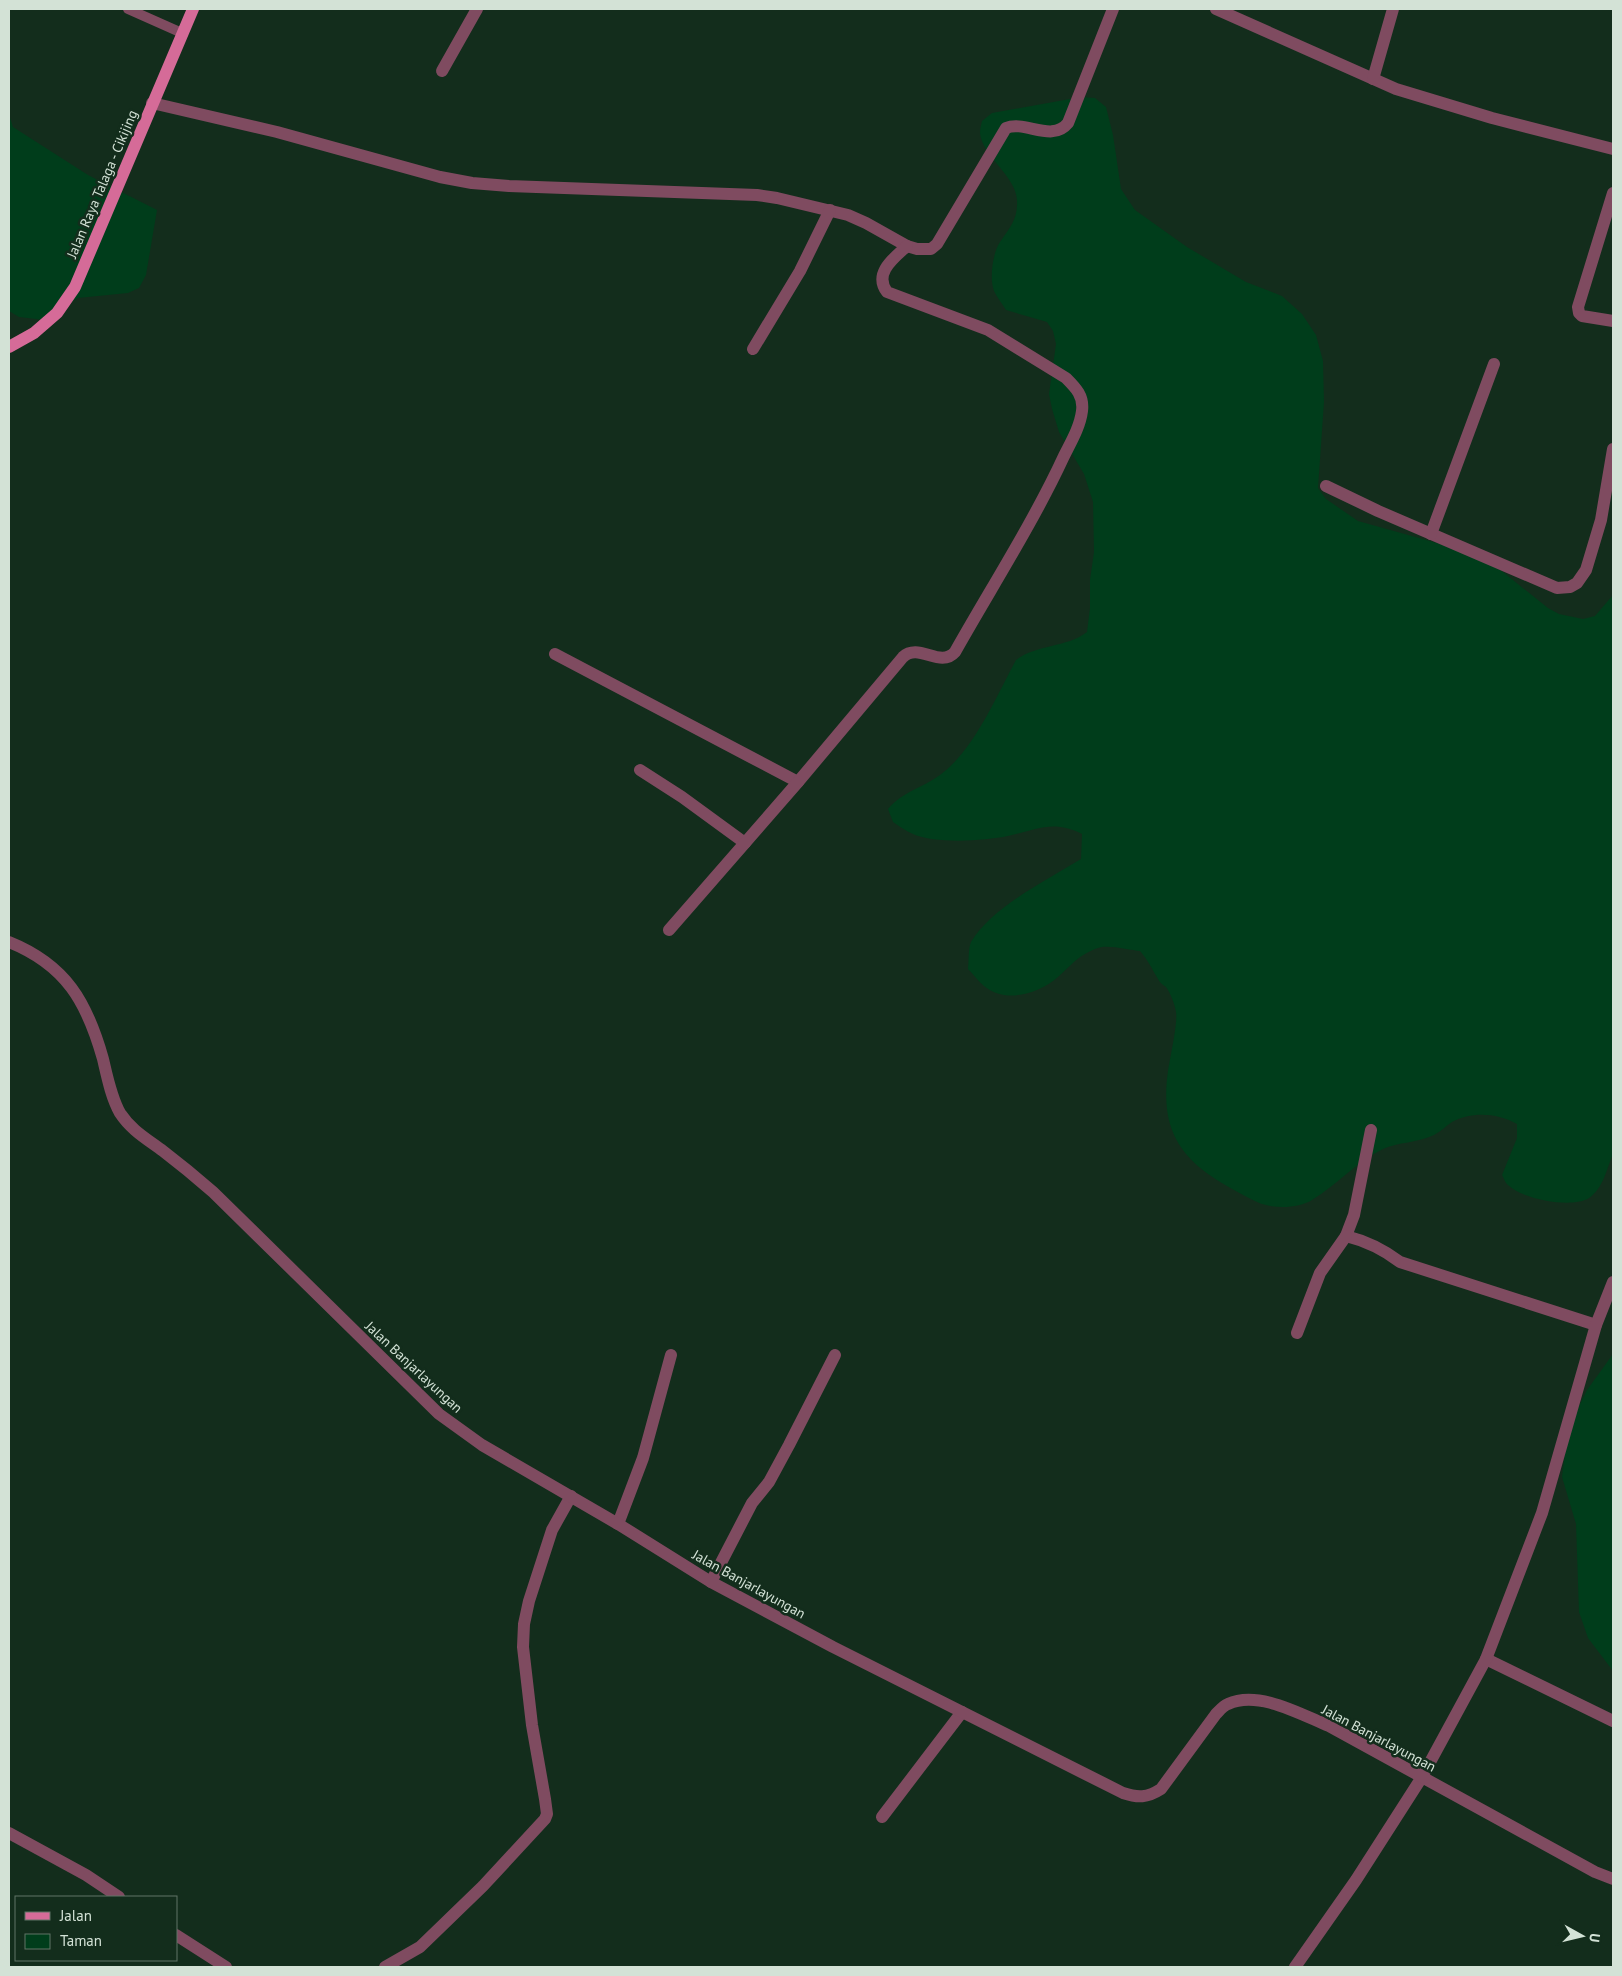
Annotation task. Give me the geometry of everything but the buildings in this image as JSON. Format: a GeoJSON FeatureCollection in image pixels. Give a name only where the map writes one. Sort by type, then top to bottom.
{"type":"FeatureCollection","features":[{"type":"Feature","properties":{"kind":"main road","name":"Jalan Raya Talaga - Cikijing"},"geometry":{"type":"LineString","coordinates":[[9,347],[34,333],[57,313],[75,287],[193,9]]}},
{"type":"Feature","properties":{"kind":"street"},"geometry":{"type":"LineString","coordinates":[[442,71],[476,9]]}},
{"type":"Feature","properties":{"kind":"street"},"geometry":{"type":"LineString","coordinates":[[152,103],[277,132],[440,177],[472,183],[733,193],[777,198],[830,210],[866,222],[907,246],[925,250],[931,249],[937,244],[1006,128],[1014,127],[1052,132],[1061,130],[1068,124],[1113,9]]}},
{"type":"Feature","properties":{"kind":"street"},"geometry":{"type":"LineString","coordinates":[[1216,9],[1396,89],[1492,118],[1613,149]]}},
{"type":"Feature","properties":{"kind":"street"},"geometry":{"type":"LineString","coordinates":[[1373,79],[1393,9]]}},
{"type":"Feature","properties":{"kind":"street"},"geometry":{"type":"LineString","coordinates":[[1613,193],[1578,307],[1579,313],[1582,316],[1613,321]]}},
{"type":"Feature","properties":{"kind":"street"},"geometry":{"type":"LineString","coordinates":[[753,349],[800,271],[830,210]]}},
{"type":"Feature","properties":{"kind":"street"},"geometry":{"type":"LineString","coordinates":[[669,930],[906,654],[916,652],[945,658],[951,657],[1053,480],[1080,422],[1082,399],[1077,388],[1066,378],[988,330],[887,292],[882,282],[882,275],[886,267],[907,246]]}},
{"type":"Feature","properties":{"kind":"street"},"geometry":{"type":"LineString","coordinates":[[1430,534],[1494,364]]}},
{"type":"Feature","properties":{"kind":"street"},"geometry":{"type":"LineString","coordinates":[[1326,486],[1430,534],[1557,588],[1570,587],[1581,578],[1589,562],[1601,520],[1613,449]]}},
{"type":"Feature","properties":{"kind":"street"},"geometry":{"type":"LineString","coordinates":[[555,654],[798,782]]}},
{"type":"Feature","properties":{"kind":"street"},"geometry":{"type":"LineString","coordinates":[[640,770],[682,797],[745,843]]}},
{"type":"Feature","properties":{"kind":"street","name":"Jalan Banjarlayungan"},"geometry":{"type":"LineString","coordinates":[[9,942],[58,972],[80,998],[94,1028],[119,1112],[130,1127],[213,1192],[439,1414],[482,1445],[618,1524],[711,1582],[832,1647],[1123,1793],[1138,1798],[1151,1795],[1161,1789],[1216,1714],[1226,1704],[1246,1699],[1263,1701],[1329,1726],[1595,1872],[1613,1879]]}},
{"type":"Feature","properties":{"kind":"street"},"geometry":{"type":"LineString","coordinates":[[1297,1333],[1320,1272],[1346,1236],[1354,1215],[1371,1130]]}},
{"type":"Feature","properties":{"kind":"street"},"geometry":{"type":"LineString","coordinates":[[1346,1236],[1361,1240],[1386,1251],[1400,1262],[1596,1325]]}},
{"type":"Feature","properties":{"kind":"street"},"geometry":{"type":"LineString","coordinates":[[1295,1967],[1356,1880],[1422,1777],[1486,1659],[1542,1513],[1596,1325],[1613,1282]]}},
{"type":"Feature","properties":{"kind":"street"},"geometry":{"type":"LineString","coordinates":[[711,1582],[752,1503],[768,1482],[789,1445],[834,1354]]}},
{"type":"Feature","properties":{"kind":"street"},"geometry":{"type":"LineString","coordinates":[[618,1524],[643,1458],[671,1355]]}},
{"type":"Feature","properties":{"kind":"street"},"geometry":{"type":"LineString","coordinates":[[385,1967],[420,1946],[483,1886],[545,1819],[547,1814],[532,1725],[523,1647],[524,1624],[529,1601],[552,1530],[571,1496]]}},
{"type":"Feature","properties":{"kind":"street"},"geometry":{"type":"LineString","coordinates":[[1486,1659],[1613,1721]]}},
{"type":"Feature","properties":{"kind":"street"},"geometry":{"type":"LineString","coordinates":[[882,1817],[962,1712]]}},
{"type":"Feature","properties":{"kind":"street"},"geometry":{"type":"LineString","coordinates":[[9,1833],[86,1875],[118,1896]]}},
{"type":"Feature","properties":{"kind":"street"},"geometry":{"type":"LineString","coordinates":[[178,1936],[226,1967]]}},
{"type":"Feature","properties":{"kind":"lane"},"geometry":{"type":"LineString","coordinates":[[128,9],[182,33]]}},
{"type":"Feature","properties":{"kind":"green space"},"geometry":{"type":"Polygon","coordinates":[[[1081,97],[1095,98],[1106,107],[1113,135],[1121,189],[1135,210],[1187,247],[1246,282],[1282,296],[1302,314],[1316,335],[1323,361],[1324,402],[1318,488],[1326,499],[1358,521],[1444,545],[1498,568],[1548,608],[1559,614],[1583,619],[1595,616],[1613,595],[1613,1154],[1601,1184],[1589,1198],[1571,1203],[1547,1201],[1524,1194],[1508,1185],[1502,1175],[1517,1138],[1517,1124],[1502,1117],[1485,1115],[1460,1118],[1428,1138],[1383,1149],[1364,1160],[1321,1194],[1300,1205],[1270,1206],[1235,1191],[1216,1180],[1200,1167],[1186,1154],[1176,1138],[1169,1119],[1166,1097],[1176,1012],[1168,989],[1160,982],[1140,951],[1113,947],[1098,948],[1081,957],[1050,983],[1022,995],[1002,995],[992,991],[982,984],[968,969],[970,945],[980,929],[992,917],[1021,895],[1081,859],[1082,834],[1053,826],[998,838],[946,840],[913,834],[893,822],[888,809],[894,803],[940,775],[963,752],[983,722],[1016,660],[1033,651],[1070,641],[1087,632],[1090,608],[1090,580],[1094,552],[1093,502],[1084,474],[1059,432],[1052,409],[1049,394],[1056,344],[1053,331],[1047,322],[1006,310],[994,291],[992,272],[994,258],[998,246],[1015,218],[1017,200],[1011,183],[986,150],[980,133],[982,121],[992,113],[1081,97]]]}},
{"type":"Feature","properties":{"kind":"green space"},"geometry":{"type":"Polygon","coordinates":[[[9,115],[13,127],[88,175],[157,210],[146,275],[139,288],[128,293],[78,298],[45,320],[19,317],[9,311],[9,115]]]}},
{"type":"Feature","properties":{"kind":"green space"},"geometry":{"type":"Polygon","coordinates":[[[1613,1354],[1613,1671],[1588,1638],[1579,1612],[1576,1524],[1562,1477],[1568,1429],[1587,1390],[1613,1354]]]}}]}
